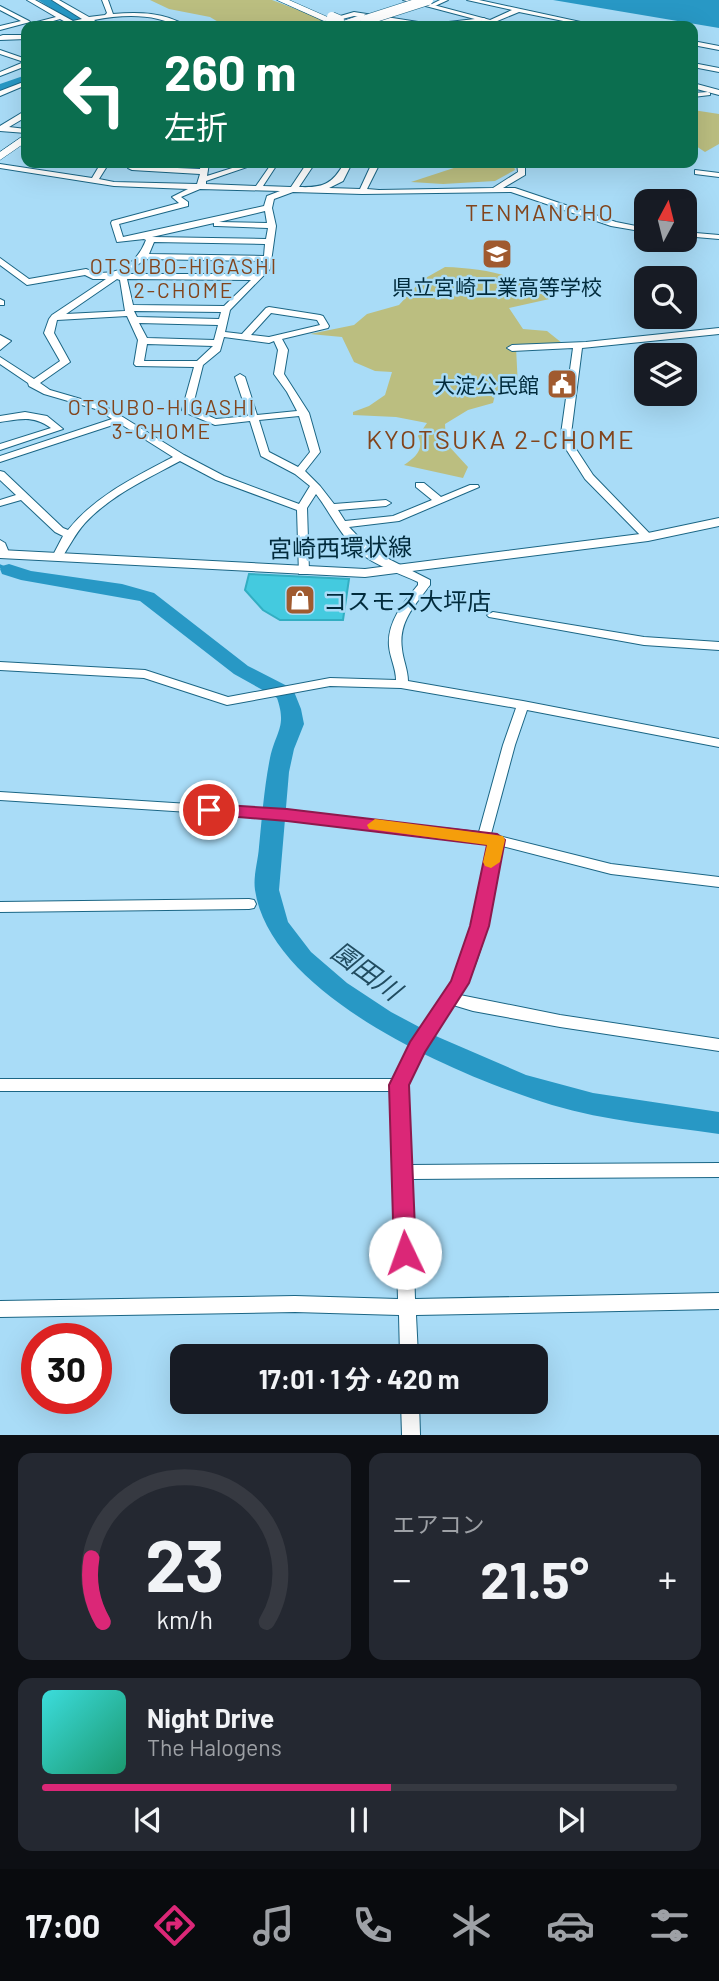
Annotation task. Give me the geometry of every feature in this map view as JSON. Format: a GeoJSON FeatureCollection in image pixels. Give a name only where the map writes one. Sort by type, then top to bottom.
{"type":"FeatureCollection","features":[{"type":"Feature","properties":{"kind":"highway"},"geometry":{"type":"LineString","coordinates":[[281,0],[334,21]]}},
{"type":"Feature","properties":{"kind":"highway"},"geometry":{"type":"LineString","coordinates":[[289,0],[335,21]]}},
{"type":"Feature","properties":{"kind":"highway"},"geometry":{"type":"LineString","coordinates":[[364,21],[418,0]]}},
{"type":"Feature","properties":{"kind":"highway"},"geometry":{"type":"LineString","coordinates":[[364,21],[431,2]]}},
{"type":"Feature","properties":{"kind":"highway"},"geometry":{"type":"LineString","coordinates":[[0,149],[21,136]]}},
{"type":"Feature","properties":{"kind":"highway"},"geometry":{"type":"LineString","coordinates":[[0,157],[21,137]]}},
{"type":"Feature","properties":{"kind":"main road"},"geometry":{"type":"LineString","coordinates":[[407,0],[487,21]]}},
{"type":"Feature","properties":{"kind":"main road"},"geometry":{"type":"LineString","coordinates":[[418,0],[431,2],[457,13]]}},
{"type":"Feature","properties":{"kind":"main road"},"geometry":{"type":"LineString","coordinates":[[698,87],[719,93]]}},
{"type":"Feature","properties":{"kind":"main road","name":"宮崎西環状線"},"geometry":{"type":"LineString","coordinates":[[2,551],[57,557],[303,572],[365,573],[648,537],[719,522]]}},
{"type":"Feature","properties":{"kind":"street"},"geometry":{"type":"LineString","coordinates":[[30,0],[69,21]]}},
{"type":"Feature","properties":{"kind":"street"},"geometry":{"type":"LineString","coordinates":[[55,0],[92,21]]}},
{"type":"Feature","properties":{"kind":"street"},"geometry":{"type":"LineString","coordinates":[[104,0],[110,13],[107,16]]}},
{"type":"Feature","properties":{"kind":"street"},"geometry":{"type":"LineString","coordinates":[[431,2],[445,0]]}},
{"type":"Feature","properties":{"kind":"street"},"geometry":{"type":"LineString","coordinates":[[470,0],[572,21]]}},
{"type":"Feature","properties":{"kind":"street"},"geometry":{"type":"LineString","coordinates":[[0,8],[25,21]]}},
{"type":"Feature","properties":{"kind":"street"},"geometry":{"type":"LineString","coordinates":[[487,21],[519,10]]}},
{"type":"Feature","properties":{"kind":"street"},"geometry":{"type":"LineString","coordinates":[[328,21],[354,14],[393,21]]}},
{"type":"Feature","properties":{"kind":"street"},"geometry":{"type":"LineString","coordinates":[[83,21],[107,16],[162,16],[172,21]]}},
{"type":"Feature","properties":{"kind":"street"},"geometry":{"type":"LineString","coordinates":[[44,21],[62,17]]}},
{"type":"Feature","properties":{"kind":"street"},"geometry":{"type":"LineString","coordinates":[[364,21],[385,20]]}},
{"type":"Feature","properties":{"kind":"street"},"geometry":{"type":"LineString","coordinates":[[0,28],[21,23]]}},
{"type":"Feature","properties":{"kind":"street"},"geometry":{"type":"LineString","coordinates":[[0,38],[21,37]]}},
{"type":"Feature","properties":{"kind":"street"},"geometry":{"type":"LineString","coordinates":[[698,44],[719,48]]}},
{"type":"Feature","properties":{"kind":"street"},"geometry":{"type":"LineString","coordinates":[[0,52],[21,60]]}},
{"type":"Feature","properties":{"kind":"street"},"geometry":{"type":"LineString","coordinates":[[15,57],[21,54]]}},
{"type":"Feature","properties":{"kind":"street"},"geometry":{"type":"LineString","coordinates":[[2,72],[21,65]]}},
{"type":"Feature","properties":{"kind":"street"},"geometry":{"type":"LineString","coordinates":[[698,66],[719,70]]}},
{"type":"Feature","properties":{"kind":"street"},"geometry":{"type":"LineString","coordinates":[[1,83],[21,90]]}},
{"type":"Feature","properties":{"kind":"street"},"geometry":{"type":"LineString","coordinates":[[0,94],[21,85]]}},
{"type":"Feature","properties":{"kind":"street"},"geometry":{"type":"LineString","coordinates":[[698,95],[708,94]]}},
{"type":"Feature","properties":{"kind":"street"},"geometry":{"type":"LineString","coordinates":[[0,129],[21,117]]}},
{"type":"Feature","properties":{"kind":"street"},"geometry":{"type":"LineString","coordinates":[[0,129],[21,132]]}},
{"type":"Feature","properties":{"kind":"street"},"geometry":{"type":"LineString","coordinates":[[0,166],[114,184],[204,175],[234,168]]}},
{"type":"Feature","properties":{"kind":"street"},"geometry":{"type":"LineString","coordinates":[[95,180],[102,168]]}},
{"type":"Feature","properties":{"kind":"street"},"geometry":{"type":"LineString","coordinates":[[141,168],[204,175],[259,187],[362,192],[496,189],[525,193],[614,224],[634,228]]}},
{"type":"Feature","properties":{"kind":"street"},"geometry":{"type":"LineString","coordinates":[[259,187],[272,168]]}},
{"type":"Feature","properties":{"kind":"street"},"geometry":{"type":"LineString","coordinates":[[304,413],[215,422],[187,410],[199,364],[217,349],[226,309],[257,277],[264,274],[272,226],[268,208],[270,198],[295,188],[308,168]]}},
{"type":"Feature","properties":{"kind":"street"},"geometry":{"type":"LineString","coordinates":[[320,190],[340,179],[346,168]]}},
{"type":"Feature","properties":{"kind":"street"},"geometry":{"type":"LineString","coordinates":[[362,192],[374,168]]}},
{"type":"Feature","properties":{"kind":"street"},"geometry":{"type":"LineString","coordinates":[[496,189],[522,173],[522,168]]}},
{"type":"Feature","properties":{"kind":"street"},"geometry":{"type":"LineString","coordinates":[[698,172],[719,175]]}},
{"type":"Feature","properties":{"kind":"street"},"geometry":{"type":"LineString","coordinates":[[204,175],[176,197],[184,204],[115,223],[120,240],[148,238],[270,242]]}},
{"type":"Feature","properties":{"kind":"street"},"geometry":{"type":"LineString","coordinates":[[148,238],[268,208]]}},
{"type":"Feature","properties":{"kind":"street"},"geometry":{"type":"LineString","coordinates":[[199,224],[272,226]]}},
{"type":"Feature","properties":{"kind":"street"},"geometry":{"type":"LineString","coordinates":[[697,235],[719,237]]}},
{"type":"Feature","properties":{"kind":"street"},"geometry":{"type":"LineString","coordinates":[[32,384],[65,362],[49,333],[54,317],[120,275],[144,256],[148,238]]}},
{"type":"Feature","properties":{"kind":"street"},"geometry":{"type":"LineString","coordinates":[[144,256],[268,259]]}},
{"type":"Feature","properties":{"kind":"street"},"geometry":{"type":"LineString","coordinates":[[0,261],[27,282],[81,272],[93,276],[257,277]]}},
{"type":"Feature","properties":{"kind":"street"},"geometry":{"type":"LineString","coordinates":[[120,275],[124,280],[131,314],[142,341],[139,364],[199,364]]}},
{"type":"Feature","properties":{"kind":"street"},"geometry":{"type":"LineString","coordinates":[[54,317],[226,309]]}},
{"type":"Feature","properties":{"kind":"street"},"geometry":{"type":"LineString","coordinates":[[142,341],[277,338],[325,326],[320,318],[269,310],[244,337]]}},
{"type":"Feature","properties":{"kind":"street"},"geometry":{"type":"LineString","coordinates":[[131,314],[221,322]]}},
{"type":"Feature","properties":{"kind":"street"},"geometry":{"type":"LineString","coordinates":[[512,348],[578,345],[719,331]]}},
{"type":"Feature","properties":{"kind":"street"},"geometry":{"type":"LineString","coordinates":[[0,338],[6,341],[0,347]]}},
{"type":"Feature","properties":{"kind":"street"},"geometry":{"type":"LineString","coordinates":[[277,338],[283,350],[279,374],[291,387],[304,413],[315,452],[299,472]]}},
{"type":"Feature","properties":{"kind":"street"},"geometry":{"type":"LineString","coordinates":[[578,345],[566,434],[569,446],[586,471],[648,537]]}},
{"type":"Feature","properties":{"kind":"street"},"geometry":{"type":"LineString","coordinates":[[0,360],[32,384],[64,398],[102,408],[180,457],[240,487],[302,508]]}},
{"type":"Feature","properties":{"kind":"street"},"geometry":{"type":"LineString","coordinates":[[240,377],[265,454],[315,482],[330,508],[362,549],[424,580],[424,585],[408,603],[395,628],[395,646],[403,678],[401,684]]}},
{"type":"Feature","properties":{"kind":"street"},"geometry":{"type":"LineString","coordinates":[[0,419],[34,414],[43,416],[58,429],[0,447]]}},
{"type":"Feature","properties":{"kind":"street"},"geometry":{"type":"LineString","coordinates":[[0,460],[121,419]]}},
{"type":"Feature","properties":{"kind":"street"},"geometry":{"type":"LineString","coordinates":[[57,557],[67,534],[93,508],[180,457]]}},
{"type":"Feature","properties":{"kind":"street"},"geometry":{"type":"LineString","coordinates":[[0,474],[59,530],[67,534]]}},
{"type":"Feature","properties":{"kind":"street"},"geometry":{"type":"LineString","coordinates":[[420,485],[440,501]]}},
{"type":"Feature","properties":{"kind":"street"},"geometry":{"type":"LineString","coordinates":[[303,572],[302,508],[315,486]]}},
{"type":"Feature","properties":{"kind":"street"},"geometry":{"type":"LineString","coordinates":[[342,524],[395,519],[474,487]]}},
{"type":"Feature","properties":{"kind":"street"},"geometry":{"type":"LineString","coordinates":[[0,503],[23,496]]}},
{"type":"Feature","properties":{"kind":"street"},"geometry":{"type":"LineString","coordinates":[[330,508],[386,503]]}},
{"type":"Feature","properties":{"kind":"street"},"geometry":{"type":"LineString","coordinates":[[493,615],[582,628],[644,641],[719,646]]}},
{"type":"Feature","properties":{"kind":"street"},"geometry":{"type":"LineString","coordinates":[[0,666],[145,674],[227,701],[330,682],[401,684],[719,743]]}},
{"type":"Feature","properties":{"kind":"street"},"geometry":{"type":"LineString","coordinates":[[409,1344],[399,1085],[420,1044],[460,983],[480,926],[491,838],[509,744],[523,705]]}},
{"type":"Feature","properties":{"kind":"street"},"geometry":{"type":"LineString","coordinates":[[0,796],[266,813],[491,838],[611,869],[719,882]]}},
{"type":"Feature","properties":{"kind":"street"},"geometry":{"type":"LineString","coordinates":[[0,907],[248,904]]}},
{"type":"Feature","properties":{"kind":"street"},"geometry":{"type":"LineString","coordinates":[[450,998],[473,1005],[560,1021],[719,1045]]}},
{"type":"Feature","properties":{"kind":"street"},"geometry":{"type":"LineString","coordinates":[[0,1085],[399,1085]]}},
{"type":"Feature","properties":{"kind":"street"},"geometry":{"type":"LineString","coordinates":[[401,1172],[719,1170]]}},
{"type":"Feature","properties":{"kind":"street"},"geometry":{"type":"LineString","coordinates":[[0,1308],[295,1304],[407,1307],[719,1301]]}},
{"type":"Feature","properties":{"kind":"street"},"geometry":{"type":"LineString","coordinates":[[410,1414],[411,1435]]}},
{"type":"Feature","properties":{"kind":"green space"},"geometry":{"type":"Polygon","coordinates":[[[150,0],[272,0],[325,20],[217,21],[210,17],[169,9],[150,0]]]}},
{"type":"Feature","properties":{"kind":"green space"},"geometry":{"type":"Polygon","coordinates":[[[698,111],[719,114],[719,144],[705,152],[698,147],[698,111]]]}},
{"type":"Feature","properties":{"kind":"green space"},"geometry":{"type":"Polygon","coordinates":[[[454,168],[515,170],[495,181],[443,184],[411,182],[454,168]]]}},
{"type":"Feature","properties":{"kind":"green space"},"geometry":{"type":"Polygon","coordinates":[[[445,267],[502,275],[529,284],[554,298],[509,308],[523,329],[547,331],[562,343],[516,347],[518,387],[495,395],[493,403],[468,410],[445,424],[446,443],[468,467],[463,478],[404,465],[417,453],[420,445],[418,436],[427,423],[396,417],[353,415],[353,412],[369,406],[385,395],[392,372],[375,371],[354,362],[342,337],[310,334],[354,325],[367,314],[399,305],[422,280],[445,267]]]}},
{"type":"Feature","properties":{"kind":"water"},"geometry":{"type":"Polygon","coordinates":[[[553,0],[719,0],[719,28],[698,24],[698,21],[678,21],[553,0]]]}},
{"type":"Feature","properties":{"kind":"building","name":"コスモス大坪店"},"geometry":{"type":"Polygon","coordinates":[[[249,574],[349,579],[343,620],[280,620],[263,610],[245,590],[249,574]]]}},
{"type":"Feature","properties":{"kind":"waterway"},"geometry":{"type":"LineString","coordinates":[[43,0],[79,21]]}},
{"type":"Feature","properties":{"kind":"waterway"},"geometry":{"type":"LineString","coordinates":[[0,88],[21,80]]}},
{"type":"Feature","properties":{"kind":"waterway"},"geometry":{"type":"LineString","coordinates":[[0,566],[9,570]]}},
{"type":"Feature","properties":{"kind":"waterway","name":"園田川"},"geometry":{"type":"LineString","coordinates":[[9,570],[28,576],[122,590],[147,597],[241,670],[286,694],[293,724],[283,749],[279,772],[267,890],[277,925],[302,958],[339,990],[382,1019],[429,1044],[518,1083],[593,1104],[719,1123]]}},
{"type":"Feature","properties":{"kind":"slow traffic"},"geometry":{"type":"LineString","coordinates":[[375,825],[497,840],[491,862]]}},
{"type":"Feature","properties":{"kind":"place","name":"県立宮崎工業高等学校"},"geometry":{"type":"Point","coordinates":[497,254]}},
{"type":"Feature","properties":{"kind":"place","name":"大淀公民館"},"geometry":{"type":"Point","coordinates":[562,384]}},
{"type":"Feature","properties":{"kind":"place","name":"コスモス大坪店"},"geometry":{"type":"Point","coordinates":[300,600]}},
{"type":"Feature","properties":{"kind":"district","name":"TENMANCHO"},"geometry":{"type":"Point","coordinates":[540,212]}},
{"type":"Feature","properties":{"kind":"district","name":"OTSUBO-HIGASHI 2-CHOME"},"geometry":{"type":"Point","coordinates":[184,277]}},
{"type":"Feature","properties":{"kind":"district","name":"OTSUBO-HIGASHI 3-CHOME"},"geometry":{"type":"Point","coordinates":[162,418]}},
{"type":"Feature","properties":{"kind":"district","name":"KYOTSUKA 2-CHOME"},"geometry":{"type":"Point","coordinates":[501,438]}},
{"type":"Feature","properties":{"kind":"route"},"geometry":{"type":"LineString","coordinates":[[209,810],[287,815],[497,840],[480,926],[460,983],[417,1048],[399,1085],[405,1253]]}}]}
